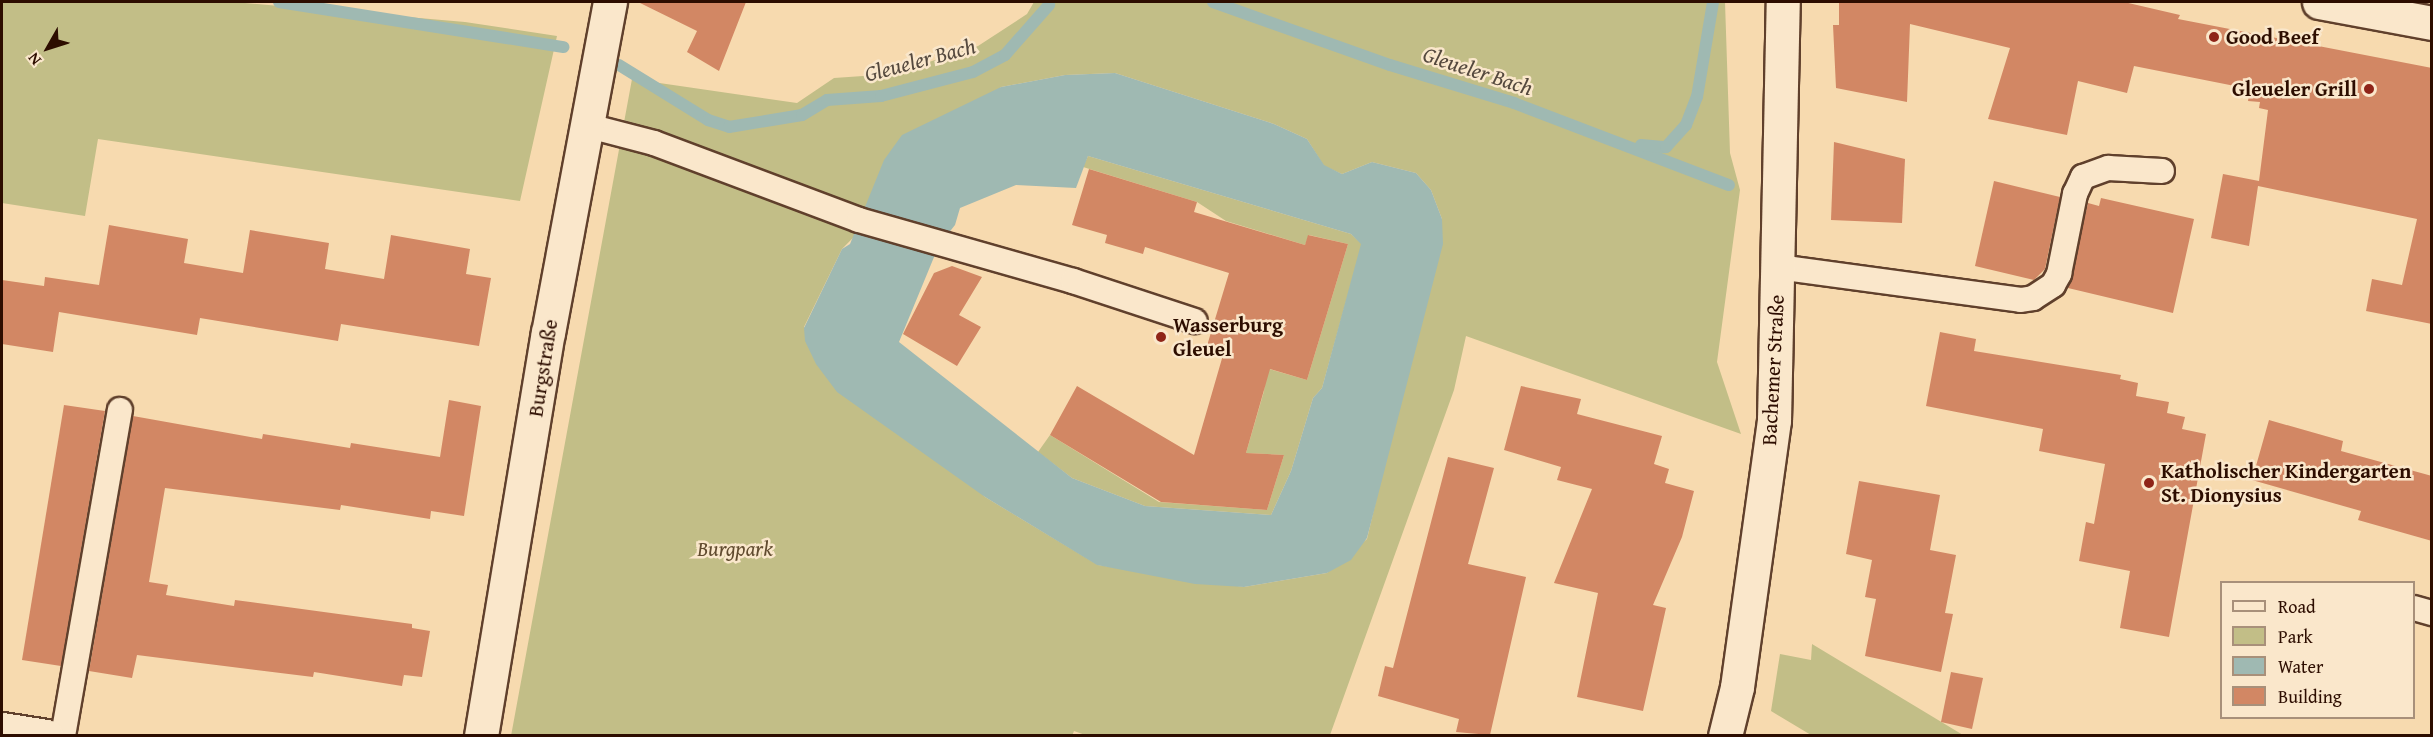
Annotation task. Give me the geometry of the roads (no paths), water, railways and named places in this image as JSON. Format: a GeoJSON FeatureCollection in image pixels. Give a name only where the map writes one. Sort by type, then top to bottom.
{"type":"FeatureCollection","features":[{"type":"Feature","properties":{"kind":"street","name":"Burgstraße"},"geometry":{"type":"LineString","coordinates":[[481,735],[585,125],[610,2]]}},
{"type":"Feature","properties":{"kind":"street","name":"Bachemer Straße"},"geometry":{"type":"LineString","coordinates":[[1725,735],[1737,687],[1774,420],[1783,2]]}},
{"type":"Feature","properties":{"kind":"street"},"geometry":{"type":"LineString","coordinates":[[2319,2],[2432,23]]}},
{"type":"Feature","properties":{"kind":"street"},"geometry":{"type":"LineString","coordinates":[[2,729],[46,735]]}},
{"type":"Feature","properties":{"kind":"lane"},"geometry":{"type":"LineString","coordinates":[[585,125],[654,143],[859,220],[939,245],[1073,281],[1195,321]]}},
{"type":"Feature","properties":{"kind":"lane"},"geometry":{"type":"LineString","coordinates":[[1778,267],[2021,300],[2033,298],[2053,285],[2059,274],[2074,194],[2083,177],[2108,168],[2162,171]]}},
{"type":"Feature","properties":{"kind":"lane"},"geometry":{"type":"LineString","coordinates":[[63,735],[120,410]]}},
{"type":"Feature","properties":{"kind":"lane"},"geometry":{"type":"LineString","coordinates":[[2415,608],[2432,613]]}},
{"type":"Feature","properties":{"kind":"water"},"geometry":{"type":"Polygon","coordinates":[[[1115,73],[1274,124],[1307,139],[1324,165],[1342,174],[1372,162],[1416,173],[1431,190],[1442,219],[1443,244],[1367,538],[1351,560],[1327,573],[1244,587],[1195,584],[1097,565],[985,497],[837,392],[816,364],[805,341],[804,328],[842,249],[850,244],[884,160],[902,135],[1001,87],[1065,75],[1115,73]],[[1088,156],[1076,188],[1016,185],[960,208],[955,225],[939,245],[899,342],[1072,478],[1145,506],[1271,515],[1291,471],[1313,398],[1322,388],[1361,244],[1351,234],[1088,156]]]}},
{"type":"Feature","properties":{"kind":"waterway","name":"Gleueler Bach"},"geometry":{"type":"LineString","coordinates":[[279,2],[563,47]]}},
{"type":"Feature","properties":{"kind":"waterway","name":"Gleueler Bach"},"geometry":{"type":"LineString","coordinates":[[1213,2],[1390,65],[1514,103],[1729,185]]}},
{"type":"Feature","properties":{"kind":"waterway"},"geometry":{"type":"LineString","coordinates":[[1641,145],[1666,147],[1686,125],[1697,97],[1713,2]]}},
{"type":"Feature","properties":{"kind":"waterway","name":"Gleueler Bach"},"geometry":{"type":"LineString","coordinates":[[619,65],[708,120],[729,127],[802,115],[827,100],[881,96],[973,72],[1005,55],[1049,5]]}},
{"type":"Feature","properties":{"kind":"place","name":"Good Beef"},"geometry":{"type":"Point","coordinates":[2214,37]}},
{"type":"Feature","properties":{"kind":"place","name":"Gleueler Grill"},"geometry":{"type":"Point","coordinates":[2369,89]}},
{"type":"Feature","properties":{"kind":"place","name":"Wasserburg Gleuel"},"geometry":{"type":"Point","coordinates":[1161,337]}},
{"type":"Feature","properties":{"kind":"place","name":"Katholischer Kindergarten St. Dionysius"},"geometry":{"type":"Point","coordinates":[2149,483]}},
{"type":"Feature","properties":{"kind":"park label","name":"Burgpark"},"geometry":{"type":"Point","coordinates":[735,549]}}]}
